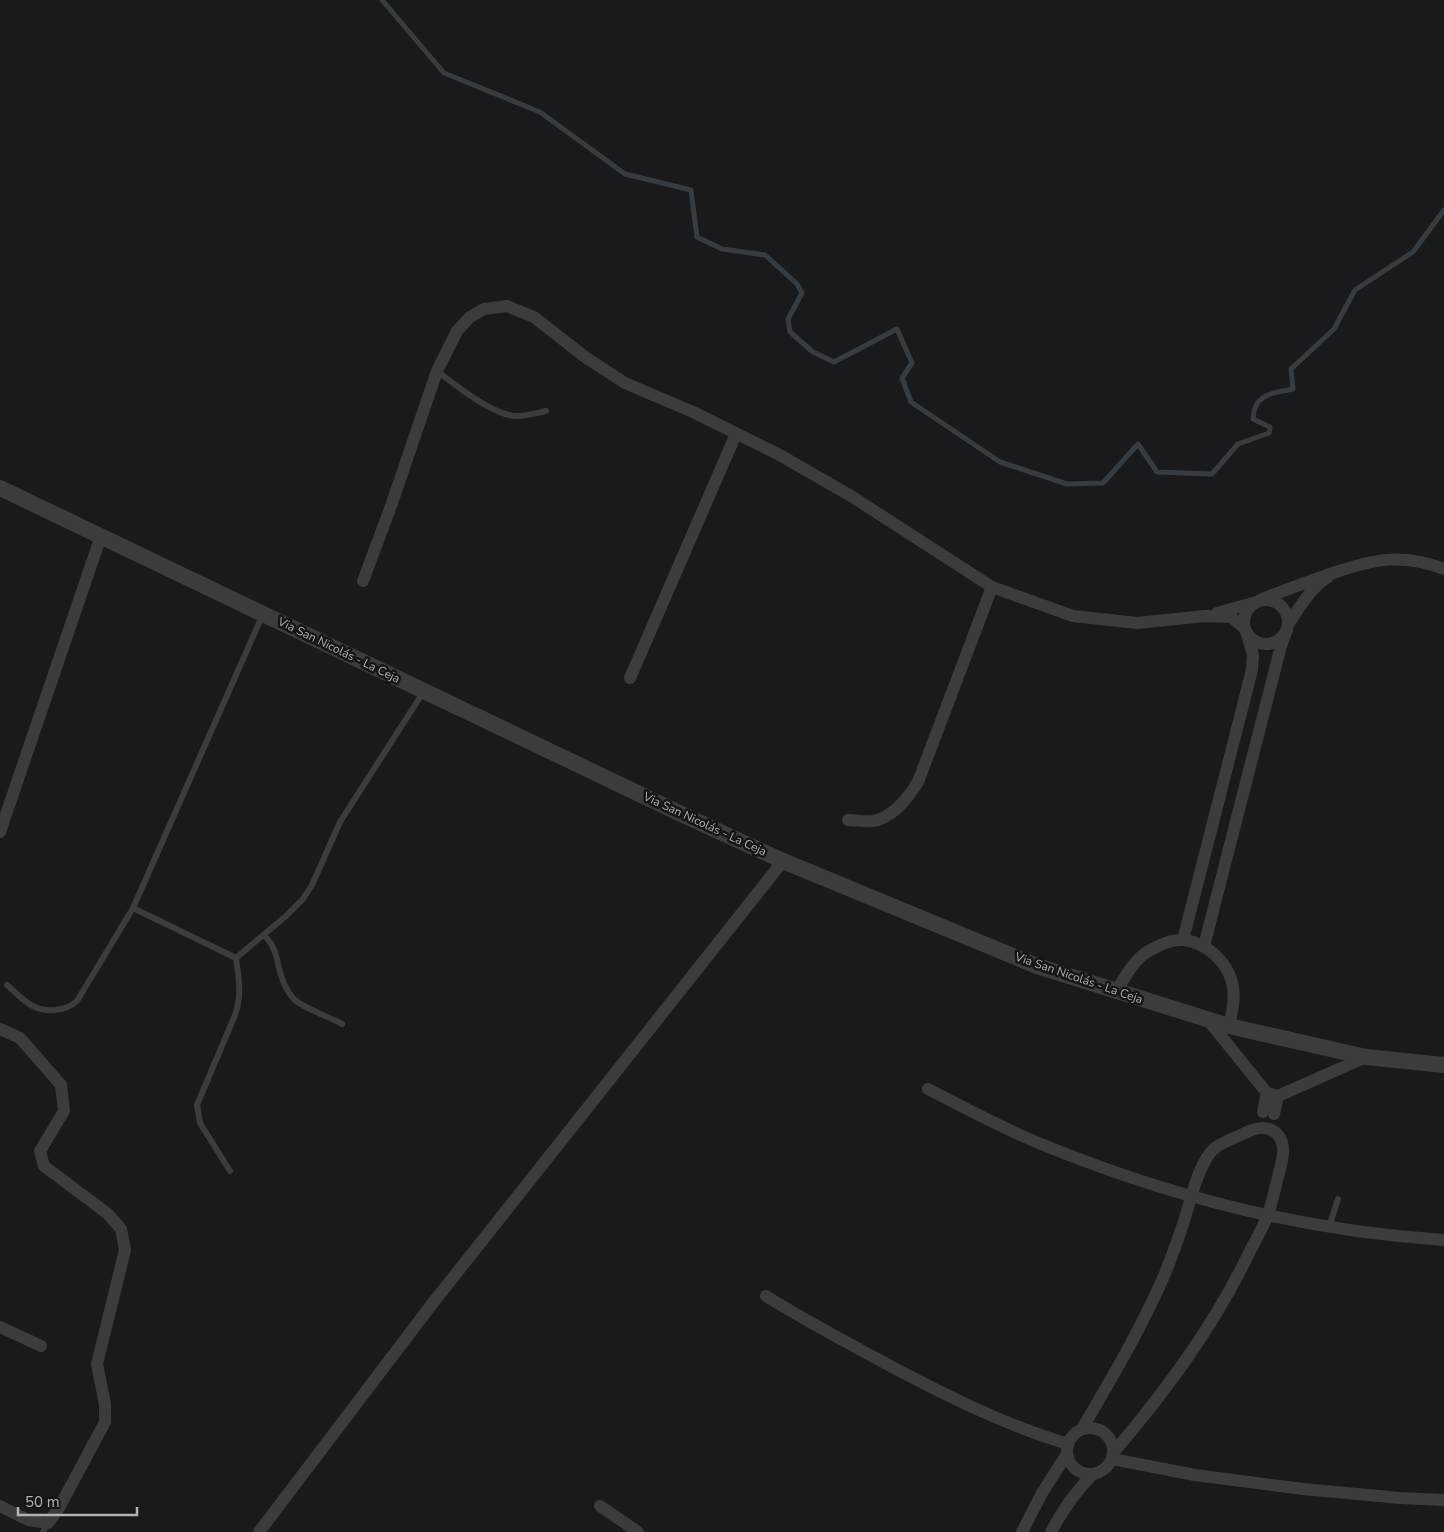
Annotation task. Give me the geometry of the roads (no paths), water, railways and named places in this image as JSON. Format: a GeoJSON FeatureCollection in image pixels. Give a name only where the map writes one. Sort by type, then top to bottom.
{"type":"FeatureCollection","features":[{"type":"Feature","properties":{"kind":"street"},"geometry":{"type":"LineString","coordinates":[[363,581],[391,506],[437,370],[457,331],[470,317],[484,309],[507,306],[534,317],[585,357],[625,383],[692,412],[778,454],[851,496],[992,587],[1073,616],[1137,623],[1204,616],[1231,617],[1258,643],[1272,644],[1284,636],[1306,597],[1323,580],[1337,572]]}},
{"type":"Feature","properties":{"kind":"street"},"geometry":{"type":"LineString","coordinates":[[630,678],[736,434]]}},
{"type":"Feature","properties":{"kind":"street","name":"Via San Nicolás - La Ceja"},"geometry":{"type":"LineString","coordinates":[[0,488],[783,860],[1037,966],[1229,1026],[1366,1056],[1444,1065]]}},
{"type":"Feature","properties":{"kind":"street"},"geometry":{"type":"LineString","coordinates":[[0,832],[101,536]]}},
{"type":"Feature","properties":{"kind":"street"},"geometry":{"type":"LineString","coordinates":[[1183,940],[1252,670],[1253,655],[1246,631],[1245,614],[1257,601],[1302,582],[1360,564],[1384,559],[1417,561],[1444,569]]}},
{"type":"Feature","properties":{"kind":"street"},"geometry":{"type":"LineString","coordinates":[[848,820],[876,820],[886,816],[910,795],[918,782],[992,587]]}},
{"type":"Feature","properties":{"kind":"street"},"geometry":{"type":"LineString","coordinates":[[1204,616],[1267,599],[1280,604],[1285,609],[1288,627],[1281,646],[1204,946]]}},
{"type":"Feature","properties":{"kind":"street"},"geometry":{"type":"LineString","coordinates":[[259,1532],[438,1296],[783,860]]}},
{"type":"Feature","properties":{"kind":"street"},"geometry":{"type":"LineString","coordinates":[[1116,991],[1132,966],[1146,953],[1166,943],[1183,940],[1204,946],[1220,961],[1229,974],[1233,985],[1233,1005],[1229,1026]]}},
{"type":"Feature","properties":{"kind":"street"},"geometry":{"type":"LineString","coordinates":[[1208,1020],[1272,1095]]}},
{"type":"Feature","properties":{"kind":"street"},"geometry":{"type":"LineString","coordinates":[[0,1029],[20,1038],[61,1085],[64,1111],[40,1151],[44,1166],[108,1214],[121,1229],[125,1250],[97,1364],[105,1404],[105,1422],[59,1508],[45,1527],[0,1506]]}},
{"type":"Feature","properties":{"kind":"street"},"geometry":{"type":"LineString","coordinates":[[1272,1095],[1366,1056]]}},
{"type":"Feature","properties":{"kind":"street"},"geometry":{"type":"LineString","coordinates":[[928,1090],[1039,1143],[1119,1174],[1190,1197],[1329,1227],[1409,1238],[1444,1240]]}},
{"type":"Feature","properties":{"kind":"street"},"geometry":{"type":"LineString","coordinates":[[1267,1121],[1272,1095]]}},
{"type":"Feature","properties":{"kind":"street"},"geometry":{"type":"LineString","coordinates":[[1082,1429],[1154,1296],[1181,1230],[1190,1197],[1205,1160],[1213,1150],[1267,1121]]}},
{"type":"Feature","properties":{"kind":"street"},"geometry":{"type":"LineString","coordinates":[[1051,1532],[1060,1514],[1075,1492],[1093,1474],[1104,1470],[1112,1456],[1161,1395],[1199,1341],[1230,1291],[1268,1215],[1279,1175],[1282,1140],[1267,1121]]}},
{"type":"Feature","properties":{"kind":"street"},"geometry":{"type":"LineString","coordinates":[[766,1296],[819,1329],[960,1402],[1067,1449]]}},
{"type":"Feature","properties":{"kind":"street"},"geometry":{"type":"LineString","coordinates":[[0,1326],[41,1346]]}},
{"type":"Feature","properties":{"kind":"street"},"geometry":{"type":"LineString","coordinates":[[1022,1532],[1076,1432],[1082,1429],[1097,1429],[1104,1432],[1112,1445],[1112,1456]]}},
{"type":"Feature","properties":{"kind":"street"},"geometry":{"type":"LineString","coordinates":[[1067,1449],[1069,1462],[1079,1472],[1093,1474]]}},
{"type":"Feature","properties":{"kind":"street"},"geometry":{"type":"LineString","coordinates":[[1112,1456],[1195,1475],[1304,1489],[1444,1500]]}},
{"type":"Feature","properties":{"kind":"street"},"geometry":{"type":"LineString","coordinates":[[600,1506],[638,1532]]}},
{"type":"Feature","properties":{"kind":"lane"},"geometry":{"type":"LineString","coordinates":[[437,370],[494,410],[518,416],[546,411]]}},
{"type":"Feature","properties":{"kind":"lane"},"geometry":{"type":"LineString","coordinates":[[7,985],[30,1006],[43,1011],[65,1009],[77,1001],[132,908],[264,614]]}},
{"type":"Feature","properties":{"kind":"lane"},"geometry":{"type":"LineString","coordinates":[[236,958],[303,899],[312,885],[340,822],[424,690]]}},
{"type":"Feature","properties":{"kind":"lane"},"geometry":{"type":"LineString","coordinates":[[132,908],[236,958]]}},
{"type":"Feature","properties":{"kind":"lane"},"geometry":{"type":"LineString","coordinates":[[264,935],[273,944],[282,978],[289,993],[296,1001],[342,1024]]}},
{"type":"Feature","properties":{"kind":"lane"},"geometry":{"type":"LineString","coordinates":[[230,1171],[200,1123],[197,1105],[236,1015],[240,1000],[236,958]]}},
{"type":"Feature","properties":{"kind":"lane"},"geometry":{"type":"LineString","coordinates":[[1329,1227],[1338,1199]]}},
{"type":"Feature","properties":{"kind":"waterway"},"geometry":{"type":"LineString","coordinates":[[382,0],[444,73],[540,112],[625,174],[691,190],[697,237],[722,249],[765,255],[797,284],[802,293],[788,319],[790,332],[813,352],[834,362],[897,329],[912,363],[902,378],[911,402],[1000,462],[1067,484],[1103,483],[1138,444],[1157,472],[1212,474],[1238,444],[1269,433],[1270,427],[1253,419],[1257,404],[1266,396],[1293,389],[1291,369],[1334,329],[1355,290],[1413,252],[1444,210]]}}]}
